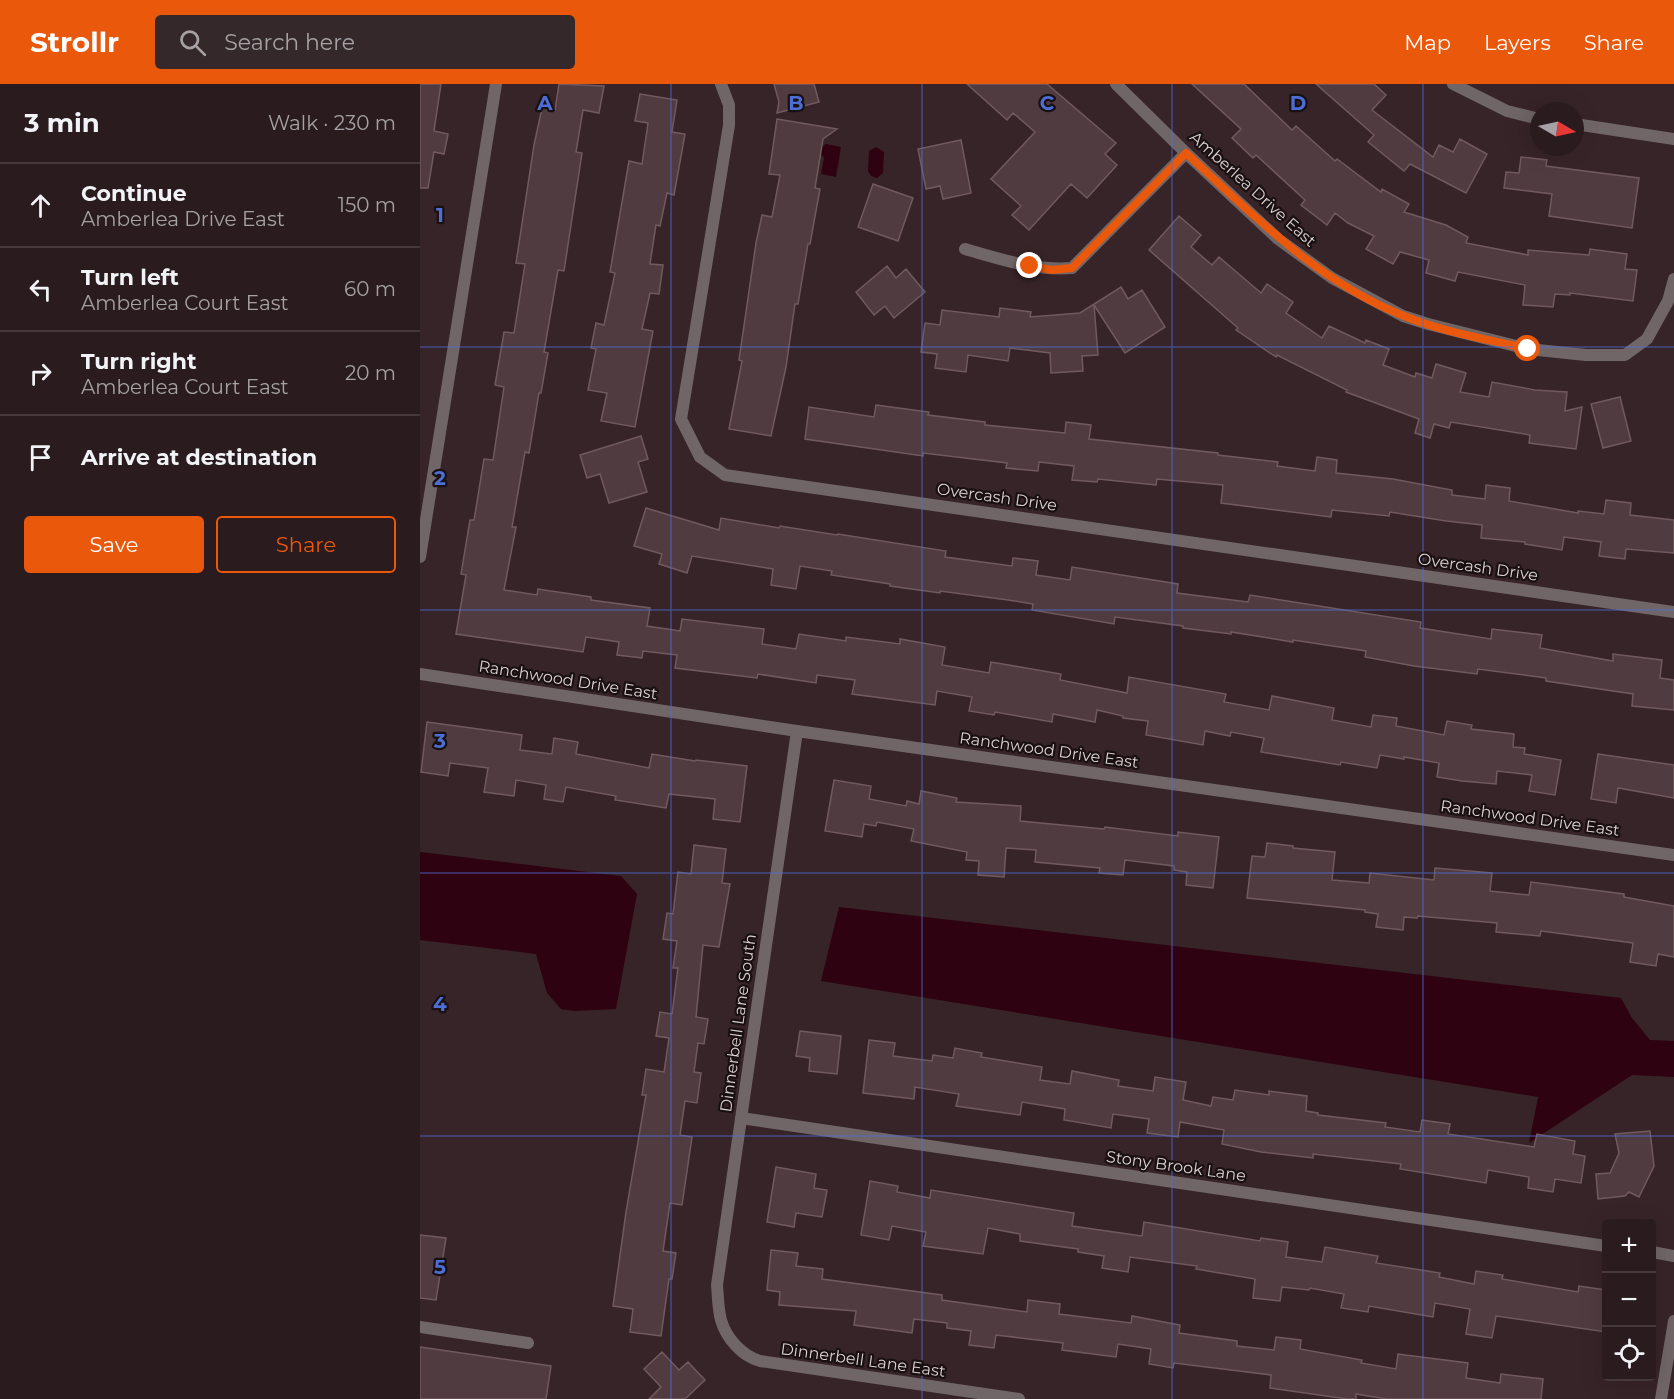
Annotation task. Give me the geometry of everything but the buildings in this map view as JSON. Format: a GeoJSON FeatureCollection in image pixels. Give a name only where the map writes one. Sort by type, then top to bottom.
{"type":"FeatureCollection","features":[{"type":"Feature","properties":{"kind":"street"},"geometry":{"type":"LineString","coordinates":[[420,557],[496,84]]}},
{"type":"Feature","properties":{"kind":"street","name":"Overcash Drive"},"geometry":{"type":"LineString","coordinates":[[721,84],[729,105],[729,125],[681,419],[700,457],[725,475],[1674,612]]}},
{"type":"Feature","properties":{"kind":"street","name":"Amberlea Drive East"},"geometry":{"type":"LineString","coordinates":[[1116,84],[1278,238],[1332,278],[1403,316],[1528,349],[1586,355],[1625,355],[1647,339],[1671,302],[1674,279]]}},
{"type":"Feature","properties":{"kind":"street"},"geometry":{"type":"LineString","coordinates":[[1453,84],[1507,111],[1530,117]]}},
{"type":"Feature","properties":{"kind":"street"},"geometry":{"type":"LineString","coordinates":[[1584,125],[1674,138]]}},
{"type":"Feature","properties":{"kind":"street"},"geometry":{"type":"LineString","coordinates":[[964,249],[1052,270],[1072,268],[1186,153]]}},
{"type":"Feature","properties":{"kind":"street","name":"Ranchwood Drive East"},"geometry":{"type":"LineString","coordinates":[[420,674],[798,731],[1674,855]]}},
{"type":"Feature","properties":{"kind":"street","name":"Dinnerbell Lane South"},"geometry":{"type":"LineString","coordinates":[[721,1320],[717,1285],[798,731]]}},
{"type":"Feature","properties":{"kind":"street","name":"Stony Brook Lane"},"geometry":{"type":"LineString","coordinates":[[741,1118],[1602,1245]]}},
{"type":"Feature","properties":{"kind":"street"},"geometry":{"type":"LineString","coordinates":[[1656,1253],[1674,1256]]}},
{"type":"Feature","properties":{"kind":"street","name":"Dinnerbell Lane East"},"geometry":{"type":"LineString","coordinates":[[721,1320],[731,1341],[751,1359],[1019,1399]]}},
{"type":"Feature","properties":{"kind":"street"},"geometry":{"type":"LineString","coordinates":[[1661,1399],[1674,1321]]}},
{"type":"Feature","properties":{"kind":"street"},"geometry":{"type":"LineString","coordinates":[[420,1327],[528,1343]]}},
{"type":"Feature","properties":{"kind":"shaded area"},"geometry":{"type":"Polygon","coordinates":[[[826,144],[841,147],[836,177],[821,174],[824,158],[821,154],[822,147],[826,144]]]}},
{"type":"Feature","properties":{"kind":"shaded area"},"geometry":{"type":"Polygon","coordinates":[[[876,147],[884,152],[883,173],[877,178],[871,176],[868,171],[869,151],[876,147]]]}},
{"type":"Feature","properties":{"kind":"shaded area"},"geometry":{"type":"Polygon","coordinates":[[[420,852],[621,876],[637,894],[616,1009],[574,1011],[561,1009],[547,993],[536,954],[420,940],[420,852]]]}},
{"type":"Feature","properties":{"kind":"shaded area"},"geometry":{"type":"Polygon","coordinates":[[[839,907],[1621,998],[1632,1018],[1650,1040],[1674,1041],[1674,1077],[1632,1075],[1529,1143],[1538,1097],[821,981],[839,907]]]}},
{"type":"Feature","properties":{"kind":"route"},"geometry":{"type":"LineString","coordinates":[[1030,266],[1052,270],[1072,268],[1186,153],[1278,238],[1332,278],[1370,300],[1403,316],[1428,324],[1528,349]]}}]}
